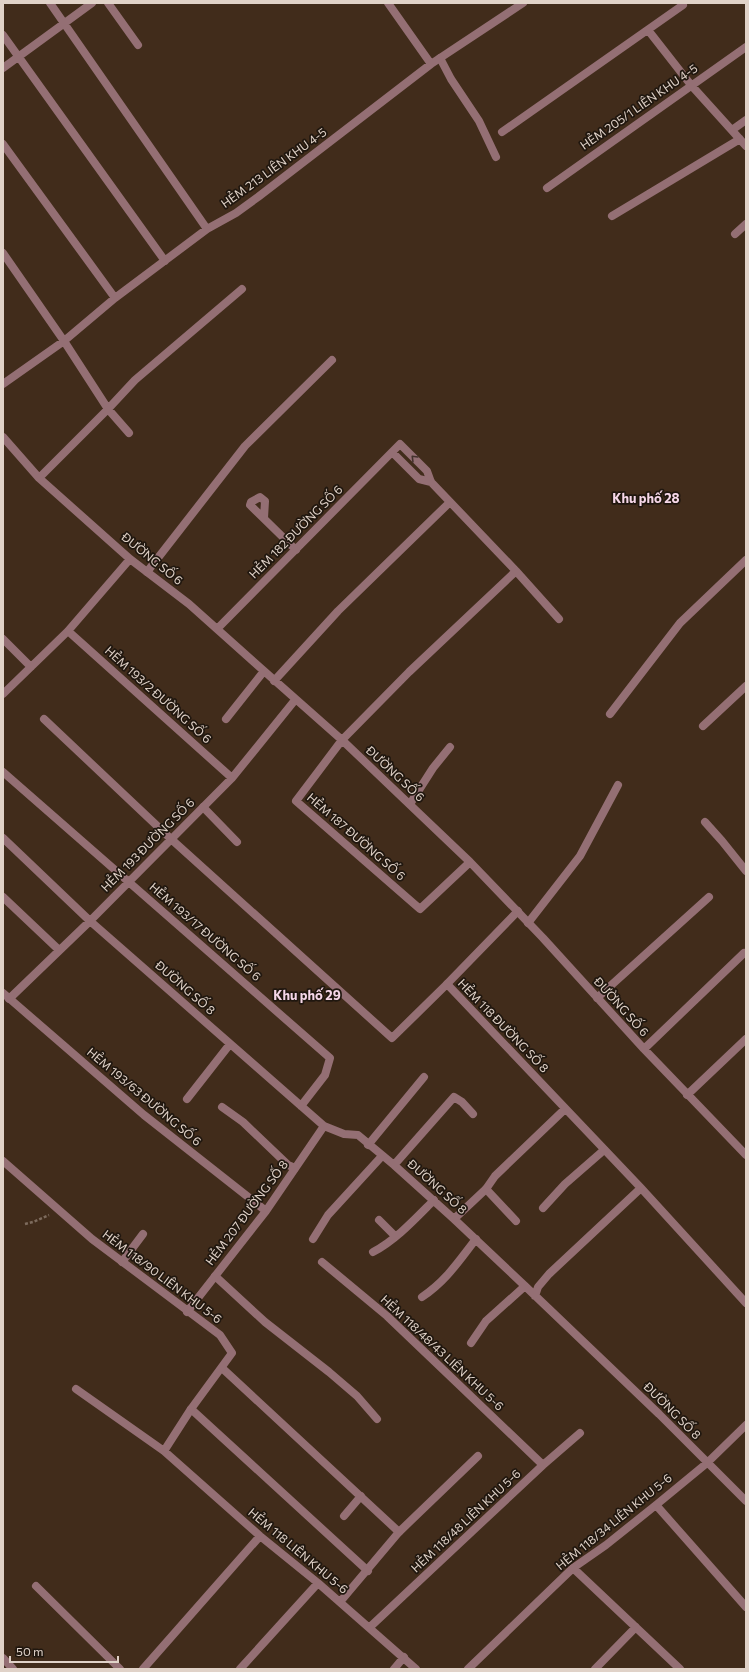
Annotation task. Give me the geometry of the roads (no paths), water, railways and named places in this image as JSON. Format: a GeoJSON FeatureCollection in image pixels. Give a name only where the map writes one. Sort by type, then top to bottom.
{"type":"FeatureCollection","features":[{"type":"Feature","properties":{"kind":"street"},"geometry":{"type":"LineString","coordinates":[[50,3],[206,229]]}},
{"type":"Feature","properties":{"kind":"street"},"geometry":{"type":"LineString","coordinates":[[3,68],[92,3]]}},
{"type":"Feature","properties":{"kind":"street"},"geometry":{"type":"LineString","coordinates":[[108,3],[138,45]]}},
{"type":"Feature","properties":{"kind":"street"},"geometry":{"type":"LineString","coordinates":[[388,3],[431,64]]}},
{"type":"Feature","properties":{"kind":"street","name":"HẺM 213 LIÊN KHU 4-5"},"geometry":{"type":"LineString","coordinates":[[3,384],[64,341],[115,298],[206,229],[236,213],[258,197],[431,64],[523,3]]}},
{"type":"Feature","properties":{"kind":"street"},"geometry":{"type":"LineString","coordinates":[[502,132],[683,5]]}},
{"type":"Feature","properties":{"kind":"street"},"geometry":{"type":"LineString","coordinates":[[648,30],[691,85],[746,146]]}},
{"type":"Feature","properties":{"kind":"street"},"geometry":{"type":"LineString","coordinates":[[3,35],[165,261]]}},
{"type":"Feature","properties":{"kind":"street","name":"HẺM 205/1 LIÊN KHU 4-5"},"geometry":{"type":"LineString","coordinates":[[547,188],[746,47]]}},
{"type":"Feature","properties":{"kind":"street"},"geometry":{"type":"LineString","coordinates":[[440,58],[451,79],[479,121],[496,157]]}},
{"type":"Feature","properties":{"kind":"street"},"geometry":{"type":"LineString","coordinates":[[732,130],[746,120]]}},
{"type":"Feature","properties":{"kind":"street"},"geometry":{"type":"LineString","coordinates":[[612,216],[740,139]]}},
{"type":"Feature","properties":{"kind":"street"},"geometry":{"type":"LineString","coordinates":[[3,144],[115,298]]}},
{"type":"Feature","properties":{"kind":"street"},"geometry":{"type":"LineString","coordinates":[[735,234],[746,224]]}},
{"type":"Feature","properties":{"kind":"street"},"geometry":{"type":"LineString","coordinates":[[3,253],[64,341],[108,409],[129,433]]}},
{"type":"Feature","properties":{"kind":"street"},"geometry":{"type":"LineString","coordinates":[[39,478],[108,409],[134,380],[242,289]]}},
{"type":"Feature","properties":{"kind":"street"},"geometry":{"type":"LineString","coordinates":[[147,572],[245,446],[332,360]]}},
{"type":"Feature","properties":{"kind":"street","name":"ĐƯỜNG SỐ 6"},"geometry":{"type":"LineString","coordinates":[[3,437],[39,478],[130,559],[189,604],[295,700],[342,740],[410,804],[518,911],[644,1049],[746,1155]]}},
{"type":"Feature","properties":{"kind":"street","name":"HẺM 182 ĐƯỜNG SỐ 6"},"geometry":{"type":"LineString","coordinates":[[217,629],[392,452],[419,479],[431,482],[450,502]]}},
{"type":"Feature","properties":{"kind":"street"},"geometry":{"type":"LineString","coordinates":[[274,680],[338,611],[450,502],[516,571],[559,619]]}},
{"type":"Feature","properties":{"kind":"street"},"geometry":{"type":"LineString","coordinates":[[264,518],[296,550]]}},
{"type":"Feature","properties":{"kind":"street"},"geometry":{"type":"LineString","coordinates":[[3,694],[68,631],[130,559]]}},
{"type":"Feature","properties":{"kind":"street"},"geometry":{"type":"LineString","coordinates":[[610,714],[680,623],[746,560]]}},
{"type":"Feature","properties":{"kind":"street"},"geometry":{"type":"LineString","coordinates":[[342,740],[409,672],[516,571]]}},
{"type":"Feature","properties":{"kind":"street","name":"HẺM 193/2 ĐƯỜNG SỐ 6"},"geometry":{"type":"LineString","coordinates":[[68,631],[232,778]]}},
{"type":"Feature","properties":{"kind":"street"},"geometry":{"type":"LineString","coordinates":[[3,639],[31,667]]}},
{"type":"Feature","properties":{"kind":"street"},"geometry":{"type":"LineString","coordinates":[[226,719],[264,671]]}},
{"type":"Feature","properties":{"kind":"street"},"geometry":{"type":"LineString","coordinates":[[703,726],[746,686]]}},
{"type":"Feature","properties":{"kind":"street","name":"HẺM 193 ĐƯỜNG SỐ 6"},"geometry":{"type":"LineString","coordinates":[[6,996],[90,921],[232,778],[295,700]]}},
{"type":"Feature","properties":{"kind":"street"},"geometry":{"type":"LineString","coordinates":[[44,719],[171,840]]}},
{"type":"Feature","properties":{"kind":"street","name":"HẺM 187 ĐƯỜNG SỐ 6"},"geometry":{"type":"LineString","coordinates":[[342,740],[296,801],[420,909],[470,862]]}},
{"type":"Feature","properties":{"kind":"street"},"geometry":{"type":"LineString","coordinates":[[410,804],[432,768],[450,747]]}},
{"type":"Feature","properties":{"kind":"street"},"geometry":{"type":"LineString","coordinates":[[3,772],[129,881]]}},
{"type":"Feature","properties":{"kind":"street"},"geometry":{"type":"LineString","coordinates":[[528,923],[580,856],[618,785]]}},
{"type":"Feature","properties":{"kind":"street"},"geometry":{"type":"LineString","coordinates":[[203,807],[237,842]]}},
{"type":"Feature","properties":{"kind":"street"},"geometry":{"type":"LineString","coordinates":[[705,822],[746,871]]}},
{"type":"Feature","properties":{"kind":"street","name":"ĐƯỜNG SỐ 8"},"geometry":{"type":"LineString","coordinates":[[3,838],[90,921],[324,1126],[344,1134],[358,1135],[434,1200],[659,1414],[746,1501]]}},
{"type":"Feature","properties":{"kind":"street","name":"HẺM 118 ĐƯỜNG SỐ 8"},"geometry":{"type":"LineString","coordinates":[[171,840],[392,1038],[447,984],[641,1188],[746,1303]]}},
{"type":"Feature","properties":{"kind":"street","name":"HẺM 193/17 ĐƯỜNG SỐ 6"},"geometry":{"type":"LineString","coordinates":[[129,881],[330,1058],[325,1075],[301,1106]]}},
{"type":"Feature","properties":{"kind":"street"},"geometry":{"type":"LineString","coordinates":[[3,897],[59,950]]}},
{"type":"Feature","properties":{"kind":"street"},"geometry":{"type":"LineString","coordinates":[[597,998],[709,897]]}},
{"type":"Feature","properties":{"kind":"street"},"geometry":{"type":"LineString","coordinates":[[447,984],[518,911]]}},
{"type":"Feature","properties":{"kind":"street"},"geometry":{"type":"LineString","coordinates":[[644,1049],[744,953]]}},
{"type":"Feature","properties":{"kind":"street","name":"HẺM 193/63 ĐƯỜNG SỐ 6"},"geometry":{"type":"LineString","coordinates":[[6,996],[144,1115],[266,1211]]}},
{"type":"Feature","properties":{"kind":"street"},"geometry":{"type":"LineString","coordinates":[[687,1095],[746,1039]]}},
{"type":"Feature","properties":{"kind":"street"},"geometry":{"type":"LineString","coordinates":[[187,1099],[230,1044]]}},
{"type":"Feature","properties":{"kind":"street"},"geometry":{"type":"LineString","coordinates":[[368,1145],[424,1077]]}},
{"type":"Feature","properties":{"kind":"street"},"geometry":{"type":"LineString","coordinates":[[394,1165],[454,1097],[462,1102],[473,1114]]}},
{"type":"Feature","properties":{"kind":"street"},"geometry":{"type":"LineString","coordinates":[[222,1107],[243,1122],[288,1165],[295,1168]]}},
{"type":"Feature","properties":{"kind":"street"},"geometry":{"type":"LineString","coordinates":[[454,1219],[486,1189],[495,1176],[566,1109]]}},
{"type":"Feature","properties":{"kind":"street","name":"HẺM 207 ĐƯỜNG SỐ 8"},"geometry":{"type":"LineString","coordinates":[[187,1312],[266,1211],[324,1126]]}},
{"type":"Feature","properties":{"kind":"street"},"geometry":{"type":"LineString","coordinates":[[543,1208],[565,1184],[604,1150]]}},
{"type":"Feature","properties":{"kind":"street"},"geometry":{"type":"LineString","coordinates":[[314,1239],[332,1210],[382,1156]]}},
{"type":"Feature","properties":{"kind":"street","name":"HẺM 118/90 LIÊN KHU 5-6"},"geometry":{"type":"LineString","coordinates":[[3,1161],[92,1239],[187,1312],[220,1335],[232,1353],[191,1409],[164,1451]]}},
{"type":"Feature","properties":{"kind":"street"},"geometry":{"type":"LineString","coordinates":[[536,1296],[538,1287],[549,1274],[641,1188]]}},
{"type":"Feature","properties":{"kind":"street"},"geometry":{"type":"LineString","coordinates":[[486,1189],[516,1220]]}},
{"type":"Feature","properties":{"kind":"street"},"geometry":{"type":"LineString","coordinates":[[372,1252],[382,1248],[434,1200]]}},
{"type":"Feature","properties":{"kind":"street"},"geometry":{"type":"LineString","coordinates":[[379,1220],[395,1236]]}},
{"type":"Feature","properties":{"kind":"street"},"geometry":{"type":"LineString","coordinates":[[122,1262],[143,1234]]}},
{"type":"Feature","properties":{"kind":"street"},"geometry":{"type":"LineString","coordinates":[[422,1297],[447,1277],[476,1239]]}},
{"type":"Feature","properties":{"kind":"street","name":"HẺM 118/48/43 LIÊN KHU 5-6"},"geometry":{"type":"LineString","coordinates":[[322,1262],[387,1316],[543,1465]]}},
{"type":"Feature","properties":{"kind":"street"},"geometry":{"type":"LineString","coordinates":[[215,1276],[265,1322],[357,1396],[377,1419]]}},
{"type":"Feature","properties":{"kind":"street"},"geometry":{"type":"LineString","coordinates":[[471,1343],[486,1321],[525,1286]]}},
{"type":"Feature","properties":{"kind":"street"},"geometry":{"type":"LineString","coordinates":[[222,1368],[400,1532]]}},
{"type":"Feature","properties":{"kind":"street","name":"HẺM 118 LIÊN KHU 5-6"},"geometry":{"type":"LineString","coordinates":[[76,1389],[164,1451],[260,1536],[370,1627],[416,1669]]}},
{"type":"Feature","properties":{"kind":"street"},"geometry":{"type":"LineString","coordinates":[[191,1409],[368,1571]]}},
{"type":"Feature","properties":{"kind":"street","name":"HẺM 118/34 LIÊN KHU 5-6"},"geometry":{"type":"LineString","coordinates":[[468,1669],[573,1568],[606,1545],[707,1463],[746,1425]]}},
{"type":"Feature","properties":{"kind":"street","name":"HẺM 118/48 LIÊN KHU 5-6"},"geometry":{"type":"LineString","coordinates":[[370,1627],[543,1465],[580,1433]]}},
{"type":"Feature","properties":{"kind":"street"},"geometry":{"type":"LineString","coordinates":[[340,1602],[400,1532],[478,1456]]}},
{"type":"Feature","properties":{"kind":"street"},"geometry":{"type":"LineString","coordinates":[[344,1516],[361,1496]]}},
{"type":"Feature","properties":{"kind":"street"},"geometry":{"type":"LineString","coordinates":[[656,1505],[746,1607]]}},
{"type":"Feature","properties":{"kind":"street"},"geometry":{"type":"LineString","coordinates":[[143,1669],[260,1536]]}},
{"type":"Feature","properties":{"kind":"street"},"geometry":{"type":"LineString","coordinates":[[573,1568],[680,1669]]}},
{"type":"Feature","properties":{"kind":"street"},"geometry":{"type":"LineString","coordinates":[[240,1669],[318,1583]]}},
{"type":"Feature","properties":{"kind":"street"},"geometry":{"type":"LineString","coordinates":[[36,1586],[120,1669]]}},
{"type":"Feature","properties":{"kind":"street"},"geometry":{"type":"LineString","coordinates":[[595,1669],[636,1627]]}},
{"type":"Feature","properties":{"kind":"street"},"geometry":{"type":"LineString","coordinates":[[394,1669],[404,1657]]}},
{"type":"Feature","properties":{"kind":"street"},"geometry":{"type":"LineString","coordinates":[[3,1658],[13,1669]]}},
{"type":"Feature","properties":{"kind":"district","name":"Khu phố 28"},"geometry":{"type":"Point","coordinates":[646,498]}},
{"type":"Feature","properties":{"kind":"district","name":"Khu phố 29"},"geometry":{"type":"Point","coordinates":[307,995]}}]}
